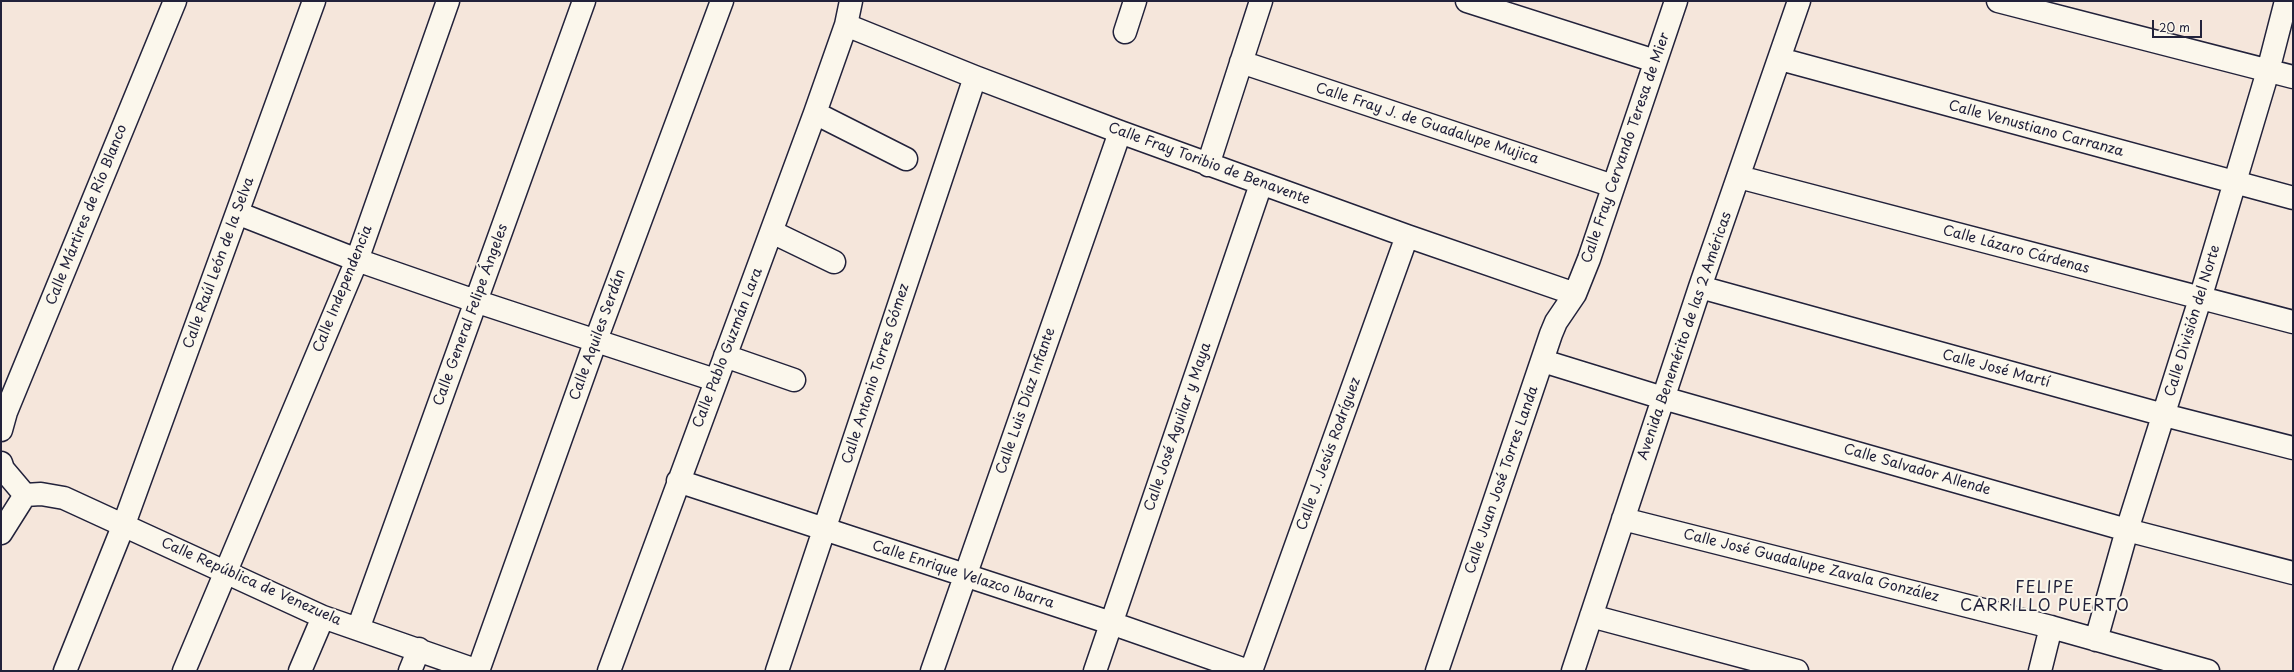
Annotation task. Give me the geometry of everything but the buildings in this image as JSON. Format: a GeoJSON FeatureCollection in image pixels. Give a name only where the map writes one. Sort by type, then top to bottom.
{"type":"FeatureCollection","features":[{"type":"Feature","properties":{"kind":"street","name":"Calle Mártires de Río Blanco"},"geometry":{"type":"LineString","coordinates":[[1,430],[6,412],[175,1]]}},
{"type":"Feature","properties":{"kind":"street","name":"Calle Raúl León de la Selva"},"geometry":{"type":"LineString","coordinates":[[65,671],[124,524],[314,1]]}},
{"type":"Feature","properties":{"kind":"street","name":"Calle Independencia"},"geometry":{"type":"LineString","coordinates":[[184,671],[224,572],[357,260],[448,1]]}},
{"type":"Feature","properties":{"kind":"street","name":"Calle General Felipe Ángeles"},"geometry":{"type":"LineString","coordinates":[[358,629],[584,1]]}},
{"type":"Feature","properties":{"kind":"street","name":"Calle Aquiles Serdán"},"geometry":{"type":"LineString","coordinates":[[478,671],[596,340],[722,1]]}},
{"type":"Feature","properties":{"kind":"street","name":"Calle Pablo Guzmán Lara"},"geometry":{"type":"LineString","coordinates":[[610,671],[715,380],[772,232],[815,113],[846,25],[851,1]]}},
{"type":"Feature","properties":{"kind":"street"},"geometry":{"type":"LineString","coordinates":[[1125,32],[1135,1]]}},
{"type":"Feature","properties":{"kind":"street"},"geometry":{"type":"LineString","coordinates":[[1208,165],[1261,1]]}},
{"type":"Feature","properties":{"kind":"street"},"geometry":{"type":"LineString","coordinates":[[1468,1],[1655,61]]}},
{"type":"Feature","properties":{"kind":"street","name":"Calle Fray Cervando Teresa de Mier"},"geometry":{"type":"LineString","coordinates":[[1575,294],[1589,259],[1676,1]]}},
{"type":"Feature","properties":{"kind":"street","name":"Avenida Benemérito de las 2 Américas"},"geometry":{"type":"LineString","coordinates":[[1573,671],[1700,287],[1799,1]]}},
{"type":"Feature","properties":{"kind":"street"},"geometry":{"type":"LineString","coordinates":[[1998,1],[2293,77]]}},
{"type":"Feature","properties":{"kind":"street","name":"Calle División del Norte"},"geometry":{"type":"LineString","coordinates":[[2096,640],[2127,530],[2200,299],[2268,71],[2286,1]]}},
{"type":"Feature","properties":{"kind":"street","name":"Calle Fray Toribio de Benavente"},"geometry":{"type":"LineString","coordinates":[[846,25],[975,77],[1208,165],[1575,294]]}},
{"type":"Feature","properties":{"kind":"street","name":"Calle Venustiano Carranza"},"geometry":{"type":"LineString","coordinates":[[1780,59],[2293,198]]}},
{"type":"Feature","properties":{"kind":"street","name":"Calle Fray J. de Guadalupe Mujica"},"geometry":{"type":"LineString","coordinates":[[1241,62],[1613,186]]}},
{"type":"Feature","properties":{"kind":"street","name":"Calle Antonio Torres Gómez"},"geometry":{"type":"LineString","coordinates":[[777,671],[975,77]]}},
{"type":"Feature","properties":{"kind":"street"},"geometry":{"type":"LineString","coordinates":[[815,113],[906,159]]}},
{"type":"Feature","properties":{"kind":"street","name":"Calle Luis Díaz Infante"},"geometry":{"type":"LineString","coordinates":[[932,671],[1120,132]]}},
{"type":"Feature","properties":{"kind":"street","name":"Calle Lázaro Cárdenas"},"geometry":{"type":"LineString","coordinates":[[1739,177],[2200,299],[2293,322]]}},
{"type":"Feature","properties":{"kind":"street","name":"Calle José Aguilar y Maya"},"geometry":{"type":"LineString","coordinates":[[1095,671],[1260,184]]}},
{"type":"Feature","properties":{"kind":"street"},"geometry":{"type":"LineString","coordinates":[[237,213],[357,260],[475,301],[715,380]]}},
{"type":"Feature","properties":{"kind":"street"},"geometry":{"type":"LineString","coordinates":[[772,232],[834,262]]}},
{"type":"Feature","properties":{"kind":"street","name":"Calle J. Jesús Rodríguez"},"geometry":{"type":"LineString","coordinates":[[1249,671],[1407,236]]}},
{"type":"Feature","properties":{"kind":"street","name":"Calle José Martí"},"geometry":{"type":"LineString","coordinates":[[1700,287],[2164,415],[2293,448]]}},
{"type":"Feature","properties":{"kind":"street","name":"Calle Juan José Torres Landa"},"geometry":{"type":"LineString","coordinates":[[1437,671],[1556,322],[1575,294]]}},
{"type":"Feature","properties":{"kind":"street"},"geometry":{"type":"LineString","coordinates":[[725,356],[794,380]]}},
{"type":"Feature","properties":{"kind":"street","name":"Calle Salvador Allende"},"geometry":{"type":"LineString","coordinates":[[1543,361],[1663,398],[2127,530],[2293,572]]}},
{"type":"Feature","properties":{"kind":"street"},"geometry":{"type":"LineString","coordinates":[[1,463],[3,469],[25,495],[1,532]]}},
{"type":"Feature","properties":{"kind":"street","name":"Calle Enrique Velazco Ibarra"},"geometry":{"type":"LineString","coordinates":[[678,481],[1111,623],[1249,671]]}},
{"type":"Feature","properties":{"kind":"street","name":"Calle República de Venezuela"},"geometry":{"type":"LineString","coordinates":[[25,495],[41,494],[64,498],[124,524],[323,617],[419,649],[478,671]]}},
{"type":"Feature","properties":{"kind":"street","name":"Calle José Guadalupe Zavala González"},"geometry":{"type":"LineString","coordinates":[[1623,519],[2051,627],[2208,671]]}},
{"type":"Feature","properties":{"kind":"street"},"geometry":{"type":"LineString","coordinates":[[1591,616],[1797,671]]}},
{"type":"Feature","properties":{"kind":"street"},"geometry":{"type":"LineString","coordinates":[[300,671],[323,617]]}},
{"type":"Feature","properties":{"kind":"street"},"geometry":{"type":"LineString","coordinates":[[2040,671],[2051,627]]}},
{"type":"Feature","properties":{"kind":"street"},"geometry":{"type":"LineString","coordinates":[[410,671],[419,649]]}},
{"type":"Feature","properties":{"kind":"district","name":"FELIPE CARRILLO PUERTO"},"geometry":{"type":"Point","coordinates":[2045,598]}}]}
